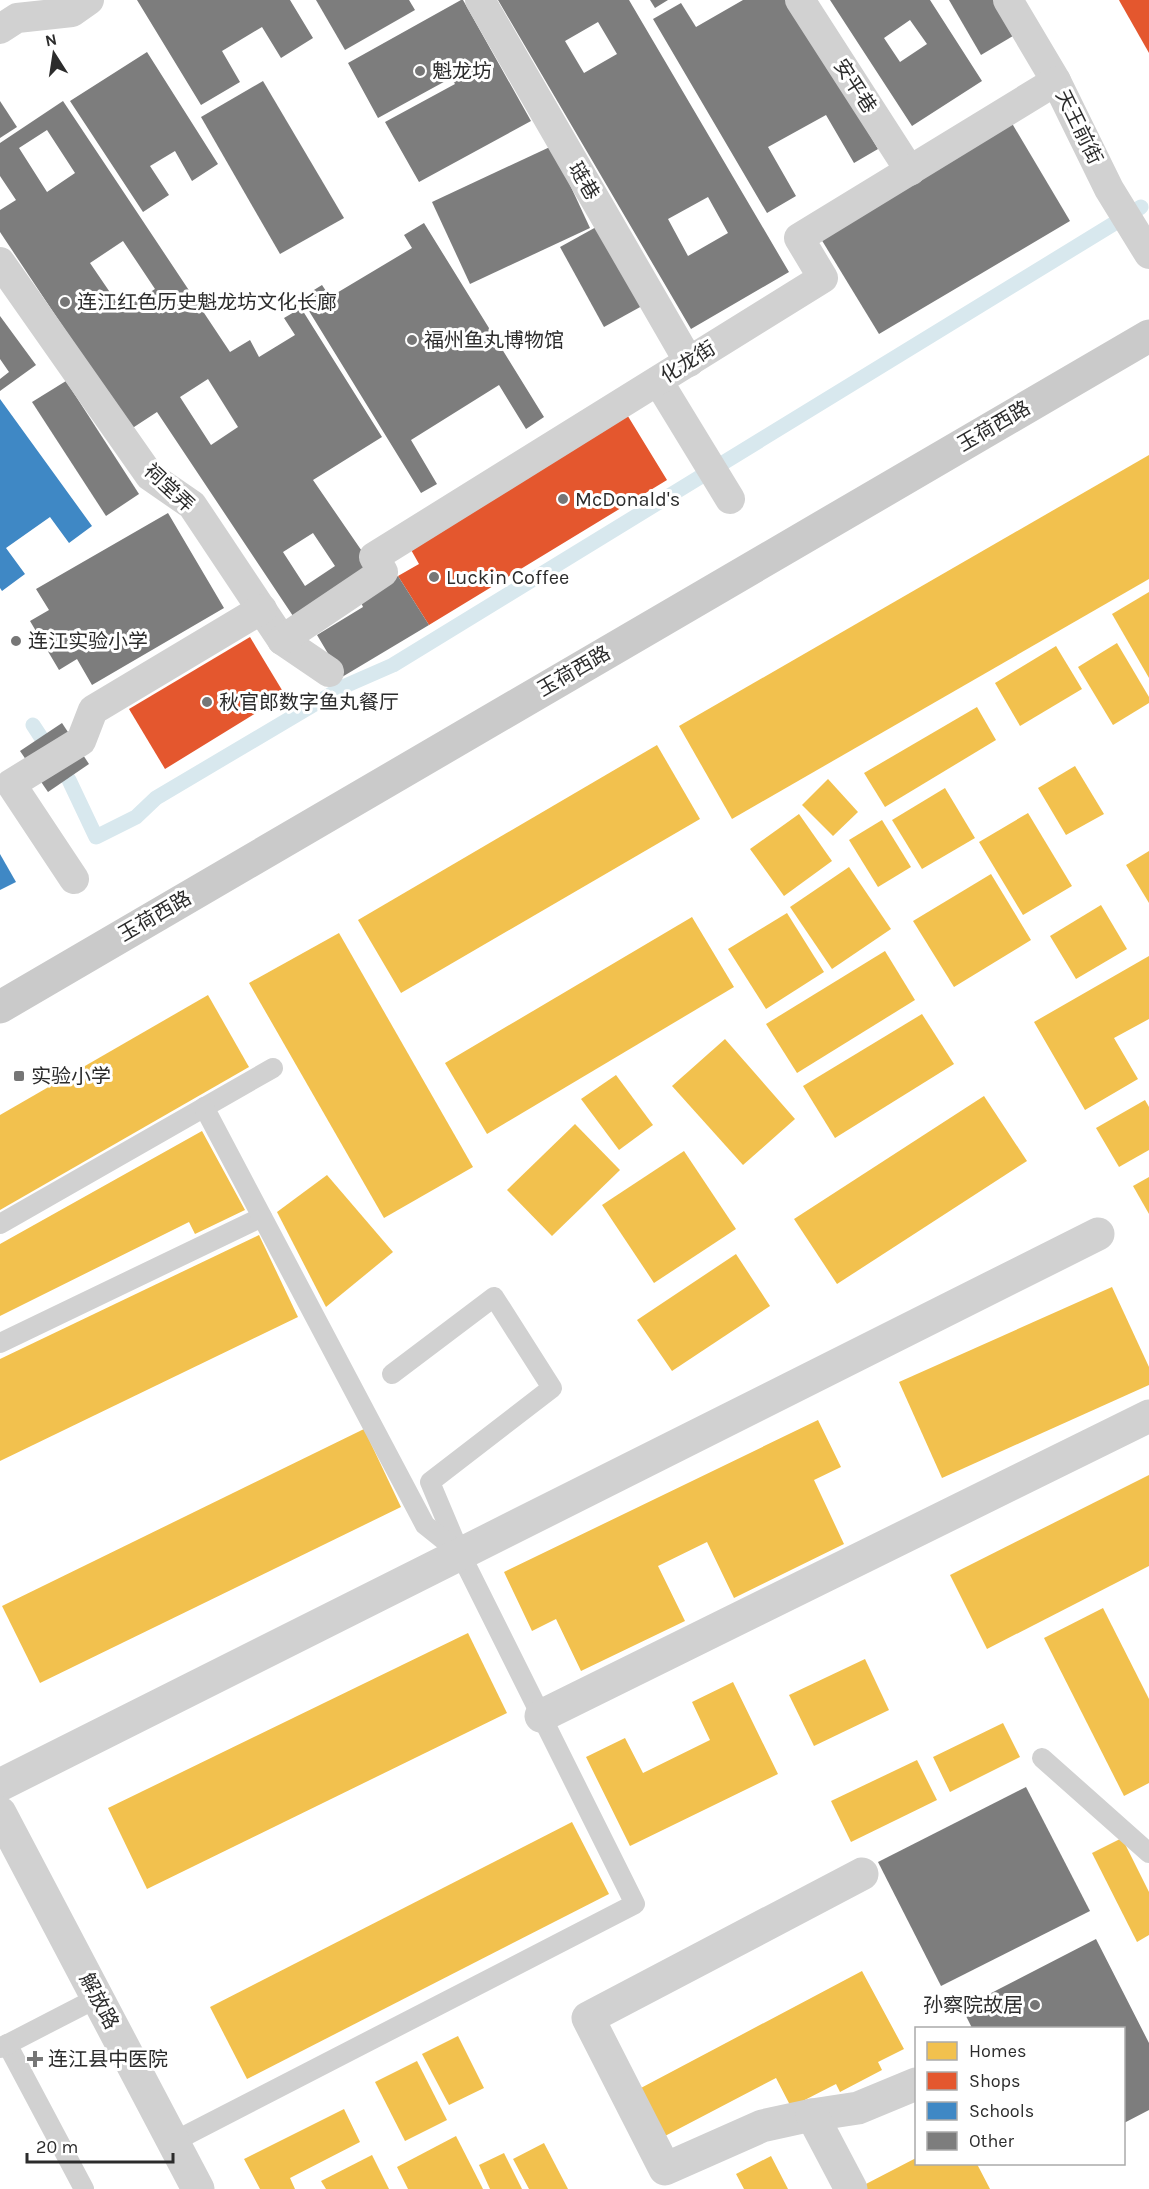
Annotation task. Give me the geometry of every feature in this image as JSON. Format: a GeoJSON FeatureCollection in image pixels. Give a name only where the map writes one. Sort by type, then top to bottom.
{"type":"FeatureCollection","features":[{"type":"Feature","properties":{"kind":"main road","name":"玉荷西路"},"geometry":{"type":"LineString","coordinates":[[0,1007],[1149,336]]}},
{"type":"Feature","properties":{"kind":"street"},"geometry":{"type":"LineString","coordinates":[[0,29],[17,18],[72,12],[90,0]]}},
{"type":"Feature","properties":{"kind":"street","name":"琏巷"},"geometry":{"type":"LineString","coordinates":[[480,0],[689,362]]}},
{"type":"Feature","properties":{"kind":"street","name":"安平巷"},"geometry":{"type":"LineString","coordinates":[[800,0],[910,171]]}},
{"type":"Feature","properties":{"kind":"street","name":"天王前街"},"geometry":{"type":"LineString","coordinates":[[1008,0],[1056,81],[1109,189],[1143,245]]}},
{"type":"Feature","properties":{"kind":"street","name":"化龙街"},"geometry":{"type":"LineString","coordinates":[[282,640],[383,572],[374,557],[823,278],[799,238],[1056,81]]}},
{"type":"Feature","properties":{"kind":"street","name":"祠堂弄"},"geometry":{"type":"LineString","coordinates":[[0,262],[150,476],[192,506],[282,640],[329,672]]}},
{"type":"Feature","properties":{"kind":"street"},"geometry":{"type":"LineString","coordinates":[[658,381],[724,490]]}},
{"type":"Feature","properties":{"kind":"street"},"geometry":{"type":"LineString","coordinates":[[74,879],[11,784],[81,741],[93,710],[262,609]]}},
{"type":"Feature","properties":{"kind":"street"},"geometry":{"type":"LineString","coordinates":[[0,1785],[1098,1234]]}},
{"type":"Feature","properties":{"kind":"street"},"geometry":{"type":"LineString","coordinates":[[542,1716],[1149,1416]]}},
{"type":"Feature","properties":{"kind":"street","name":"解放路"},"geometry":{"type":"LineString","coordinates":[[0,1813],[198,2189]]}},
{"type":"Feature","properties":{"kind":"street"},"geometry":{"type":"LineString","coordinates":[[862,1874],[588,2018],[665,2169],[762,2126],[858,2108],[915,2084]]}},
{"type":"Feature","properties":{"kind":"street"},"geometry":{"type":"LineString","coordinates":[[812,2115],[851,2189]]}},
{"type":"Feature","properties":{"kind":"lane"},"geometry":{"type":"LineString","coordinates":[[0,1224],[273,1068]]}},
{"type":"Feature","properties":{"kind":"lane"},"geometry":{"type":"LineString","coordinates":[[204,1107],[425,1525],[460,1553]]}},
{"type":"Feature","properties":{"kind":"lane"},"geometry":{"type":"LineString","coordinates":[[0,1343],[262,1217]]}},
{"type":"Feature","properties":{"kind":"lane"},"geometry":{"type":"LineString","coordinates":[[173,2142],[635,1904],[460,1553],[430,1482],[552,1388],[494,1297],[393,1374]]}},
{"type":"Feature","properties":{"kind":"lane"},"geometry":{"type":"LineString","coordinates":[[1042,1758],[1149,1853]]}},
{"type":"Feature","properties":{"kind":"lane"},"geometry":{"type":"LineString","coordinates":[[84,2189],[4,2046],[97,1998]]}},
{"type":"Feature","properties":{"kind":"building: Homes"},"geometry":{"type":"Polygon","coordinates":[[[1149,455],[1149,579],[732,819],[679,726],[1149,455]]]}},
{"type":"Feature","properties":{"kind":"building: Homes"},"geometry":{"type":"Polygon","coordinates":[[[1149,592],[1149,678],[1112,614],[1149,592]]]}},
{"type":"Feature","properties":{"kind":"building: Homes"},"geometry":{"type":"Polygon","coordinates":[[[1117,643],[1149,697],[1149,703],[1113,725],[1078,667],[1117,643]]]}},
{"type":"Feature","properties":{"kind":"building: Homes"},"geometry":{"type":"Polygon","coordinates":[[[1056,646],[1082,689],[1020,726],[995,683],[1056,646]]]}},
{"type":"Feature","properties":{"kind":"building: Homes"},"geometry":{"type":"Polygon","coordinates":[[[977,707],[996,740],[885,807],[864,773],[977,707]]]}},
{"type":"Feature","properties":{"kind":"building: Homes"},"geometry":{"type":"Polygon","coordinates":[[[657,745],[700,819],[401,993],[358,920],[657,745]]]}},
{"type":"Feature","properties":{"kind":"building: Homes"},"geometry":{"type":"Polygon","coordinates":[[[1075,766],[1104,814],[1066,835],[1038,788],[1075,766]]]}},
{"type":"Feature","properties":{"kind":"building: Homes"},"geometry":{"type":"Polygon","coordinates":[[[828,779],[858,812],[833,836],[802,805],[828,779]]]}},
{"type":"Feature","properties":{"kind":"building: Homes"},"geometry":{"type":"Polygon","coordinates":[[[945,788],[975,838],[922,869],[892,820],[945,788]]]}},
{"type":"Feature","properties":{"kind":"building: Homes"},"geometry":{"type":"Polygon","coordinates":[[[1028,813],[1072,886],[1023,915],[979,842],[1028,813]]]}},
{"type":"Feature","properties":{"kind":"building: Homes"},"geometry":{"type":"Polygon","coordinates":[[[799,814],[832,861],[784,896],[750,849],[799,814]]]}},
{"type":"Feature","properties":{"kind":"building: Homes"},"geometry":{"type":"Polygon","coordinates":[[[882,820],[911,867],[878,887],[849,840],[882,820]]]}},
{"type":"Feature","properties":{"kind":"building: Homes"},"geometry":{"type":"Polygon","coordinates":[[[1149,851],[1149,903],[1126,865],[1149,851]]]}},
{"type":"Feature","properties":{"kind":"building: Homes"},"geometry":{"type":"Polygon","coordinates":[[[849,867],[891,929],[832,969],[790,907],[849,867]]]}},
{"type":"Feature","properties":{"kind":"building: Homes"},"geometry":{"type":"Polygon","coordinates":[[[991,874],[1031,940],[954,987],[913,921],[991,874]]]}},
{"type":"Feature","properties":{"kind":"building: Homes"},"geometry":{"type":"Polygon","coordinates":[[[1101,905],[1127,949],[1076,979],[1050,936],[1101,905]]]}},
{"type":"Feature","properties":{"kind":"building: Homes"},"geometry":{"type":"Polygon","coordinates":[[[787,913],[824,972],[766,1009],[728,949],[787,913]]]}},
{"type":"Feature","properties":{"kind":"building: Homes"},"geometry":{"type":"Polygon","coordinates":[[[692,917],[734,987],[487,1134],[445,1063],[692,917]]]}},
{"type":"Feature","properties":{"kind":"building: Homes"},"geometry":{"type":"Polygon","coordinates":[[[339,933],[473,1167],[384,1218],[249,983],[339,933]]]}},
{"type":"Feature","properties":{"kind":"building: Homes"},"geometry":{"type":"Polygon","coordinates":[[[885,951],[915,1000],[797,1073],[766,1024],[885,951]]]}},
{"type":"Feature","properties":{"kind":"building: Homes"},"geometry":{"type":"Polygon","coordinates":[[[1149,956],[1149,1019],[1114,1038],[1138,1079],[1085,1110],[1034,1022],[1149,956]]]}},
{"type":"Feature","properties":{"kind":"building: Homes"},"geometry":{"type":"Polygon","coordinates":[[[208,995],[249,1067],[0,1210],[0,1115],[208,995]]]}},
{"type":"Feature","properties":{"kind":"building: Homes"},"geometry":{"type":"Polygon","coordinates":[[[922,1014],[954,1064],[835,1138],[803,1086],[922,1014]]]}},
{"type":"Feature","properties":{"kind":"building: Homes"},"geometry":{"type":"Polygon","coordinates":[[[725,1039],[795,1119],[743,1165],[672,1086],[725,1039]]]}},
{"type":"Feature","properties":{"kind":"building: Homes"},"geometry":{"type":"Polygon","coordinates":[[[616,1075],[653,1125],[619,1150],[581,1099],[616,1075]]]}},
{"type":"Feature","properties":{"kind":"building: Homes"},"geometry":{"type":"Polygon","coordinates":[[[984,1096],[1027,1161],[837,1284],[794,1219],[984,1096]]]}},
{"type":"Feature","properties":{"kind":"building: Homes"},"geometry":{"type":"Polygon","coordinates":[[[1145,1100],[1149,1107],[1149,1150],[1119,1167],[1096,1128],[1145,1100]]]}},
{"type":"Feature","properties":{"kind":"building: Homes"},"geometry":{"type":"Polygon","coordinates":[[[575,1124],[620,1170],[552,1236],[507,1190],[575,1124]]]}},
{"type":"Feature","properties":{"kind":"building: Homes"},"geometry":{"type":"Polygon","coordinates":[[[202,1131],[245,1210],[195,1234],[189,1222],[0,1316],[0,1244],[202,1131]]]}},
{"type":"Feature","properties":{"kind":"building: Homes"},"geometry":{"type":"Polygon","coordinates":[[[684,1151],[736,1229],[654,1283],[602,1205],[684,1151]]]}},
{"type":"Feature","properties":{"kind":"building: Homes"},"geometry":{"type":"Polygon","coordinates":[[[327,1175],[393,1252],[326,1307],[277,1212],[327,1175]]]}},
{"type":"Feature","properties":{"kind":"building: Homes"},"geometry":{"type":"Polygon","coordinates":[[[1149,1177],[1149,1214],[1133,1186],[1149,1177]]]}},
{"type":"Feature","properties":{"kind":"building: Homes"},"geometry":{"type":"Polygon","coordinates":[[[259,1235],[298,1317],[0,1461],[0,1359],[259,1235]]]}},
{"type":"Feature","properties":{"kind":"building: Homes"},"geometry":{"type":"Polygon","coordinates":[[[736,1254],[770,1306],[672,1371],[637,1320],[736,1254]]]}},
{"type":"Feature","properties":{"kind":"building: Homes"},"geometry":{"type":"Polygon","coordinates":[[[1112,1287],[1149,1367],[1149,1385],[942,1478],[899,1382],[1112,1287]]]}},
{"type":"Feature","properties":{"kind":"building: Homes"},"geometry":{"type":"Polygon","coordinates":[[[818,1420],[841,1467],[814,1480],[844,1544],[734,1598],[707,1542],[658,1566],[685,1621],[581,1671],[556,1619],[532,1631],[504,1572],[818,1420]]]}},
{"type":"Feature","properties":{"kind":"building: Homes"},"geometry":{"type":"Polygon","coordinates":[[[364,1429],[401,1507],[40,1683],[2,1606],[364,1429]]]}},
{"type":"Feature","properties":{"kind":"building: Homes"},"geometry":{"type":"Polygon","coordinates":[[[1149,1475],[1149,1566],[987,1649],[950,1575],[1149,1475]]]}},
{"type":"Feature","properties":{"kind":"building: Homes"},"geometry":{"type":"Polygon","coordinates":[[[1103,1608],[1149,1699],[1149,1783],[1124,1796],[1044,1638],[1103,1608]]]}},
{"type":"Feature","properties":{"kind":"building: Homes"},"geometry":{"type":"Polygon","coordinates":[[[468,1633],[507,1713],[147,1889],[108,1808],[468,1633]]]}},
{"type":"Feature","properties":{"kind":"building: Homes"},"geometry":{"type":"Polygon","coordinates":[[[865,1659],[889,1710],[814,1746],[789,1695],[865,1659]]]}},
{"type":"Feature","properties":{"kind":"building: Homes"},"geometry":{"type":"Polygon","coordinates":[[[733,1682],[778,1774],[630,1846],[586,1757],[625,1738],[643,1773],[710,1740],[692,1702],[733,1682]]]}},
{"type":"Feature","properties":{"kind":"building: Homes"},"geometry":{"type":"Polygon","coordinates":[[[1003,1723],[1020,1757],[950,1792],[933,1757],[1003,1723]]]}},
{"type":"Feature","properties":{"kind":"building: Homes"},"geometry":{"type":"Polygon","coordinates":[[[917,1760],[937,1800],[851,1842],[831,1801],[917,1760]]]}},
{"type":"Feature","properties":{"kind":"building: Homes"},"geometry":{"type":"Polygon","coordinates":[[[572,1822],[609,1894],[247,2079],[210,2007],[572,1822]]]}},
{"type":"Feature","properties":{"kind":"building: Homes"},"geometry":{"type":"Polygon","coordinates":[[[1122,1838],[1149,1892],[1149,1935],[1137,1942],[1092,1853],[1122,1838]]]}},
{"type":"Feature","properties":{"kind":"building: Homes"},"geometry":{"type":"Polygon","coordinates":[[[862,1971],[904,2049],[878,2062],[882,2070],[840,2092],[836,2084],[791,2107],[776,2078],[665,2136],[639,2089],[862,1971]]]}},
{"type":"Feature","properties":{"kind":"building: Homes"},"geometry":{"type":"Polygon","coordinates":[[[458,2036],[484,2088],[449,2105],[422,2054],[458,2036]]]}},
{"type":"Feature","properties":{"kind":"building: Homes"},"geometry":{"type":"Polygon","coordinates":[[[417,2061],[447,2120],[405,2141],[375,2082],[417,2061]]]}},
{"type":"Feature","properties":{"kind":"building: Homes"},"geometry":{"type":"Polygon","coordinates":[[[344,2109],[360,2142],[290,2178],[295,2189],[260,2189],[244,2159],[344,2109]]]}},
{"type":"Feature","properties":{"kind":"building: Homes"},"geometry":{"type":"Polygon","coordinates":[[[456,2136],[483,2189],[408,2189],[397,2167],[456,2136]]]}},
{"type":"Feature","properties":{"kind":"building: Homes"},"geometry":{"type":"Polygon","coordinates":[[[544,2143],[568,2189],[529,2189],[513,2159],[544,2143]]]}},
{"type":"Feature","properties":{"kind":"building: Homes"},"geometry":{"type":"Polygon","coordinates":[[[504,2153],[522,2189],[490,2189],[479,2165],[504,2153]]]}},
{"type":"Feature","properties":{"kind":"building: Homes"},"geometry":{"type":"Polygon","coordinates":[[[372,2155],[389,2189],[326,2189],[321,2181],[372,2155]]]}},
{"type":"Feature","properties":{"kind":"building: Homes"},"geometry":{"type":"Polygon","coordinates":[[[771,2156],[788,2189],[744,2189],[736,2174],[771,2156]]]}},
{"type":"Feature","properties":{"kind":"building: Homes"},"geometry":{"type":"Polygon","coordinates":[[[915,2159],[915,2165],[978,2165],[990,2189],[866,2189],[864,2185],[915,2159]]]}},
{"type":"Feature","properties":{"kind":"building: Shops"},"geometry":{"type":"Polygon","coordinates":[[[1119,0],[1149,0],[1149,53],[1120,2],[1119,0]]]}},
{"type":"Feature","properties":{"kind":"building: Shops"},"geometry":{"type":"Polygon","coordinates":[[[626,413],[667,480],[429,625],[398,576],[419,564],[410,548],[626,413]]]}},
{"type":"Feature","properties":{"kind":"building: Shops","name":"秋官郎数字鱼丸餐厅"},"geometry":{"type":"Polygon","coordinates":[[[250,637],[285,695],[165,769],[129,709],[250,637]]]}},
{"type":"Feature","properties":{"kind":"building: Schools"},"geometry":{"type":"Polygon","coordinates":[[[0,399],[92,526],[69,543],[50,517],[6,548],[25,574],[2,591],[0,588],[0,399]]]}},
{"type":"Feature","properties":{"kind":"building: Schools"},"geometry":{"type":"Polygon","coordinates":[[[0,854],[16,882],[0,890],[0,854]]]}},
{"type":"Feature","properties":{"kind":"building: Other"},"geometry":{"type":"Polygon","coordinates":[[[137,0],[290,0],[313,38],[281,58],[262,27],[222,51],[240,82],[201,105],[137,0]]]}},
{"type":"Feature","properties":{"kind":"building: Other"},"geometry":{"type":"Polygon","coordinates":[[[316,0],[409,0],[415,10],[345,50],[316,0]]]}},
{"type":"Feature","properties":{"kind":"building: Other"},"geometry":{"type":"Polygon","coordinates":[[[461,0],[531,121],[419,182],[385,122],[455,84],[451,78],[378,118],[348,63],[461,0]]]}},
{"type":"Feature","properties":{"kind":"building: Other"},"geometry":{"type":"Polygon","coordinates":[[[498,0],[629,0],[789,272],[691,329],[498,0]],[[598,22],[565,41],[584,73],[617,54],[598,22]],[[708,197],[668,219],[688,256],[728,233],[708,197]]]}},
{"type":"Feature","properties":{"kind":"building: Other"},"geometry":{"type":"Polygon","coordinates":[[[650,0],[668,0],[655,8],[650,0]]]}},
{"type":"Feature","properties":{"kind":"building: Other"},"geometry":{"type":"Polygon","coordinates":[[[743,0],[791,0],[878,149],[854,163],[826,115],[768,147],[796,196],[767,213],[653,19],[681,3],[696,27],[743,0]]]}},
{"type":"Feature","properties":{"kind":"building: Other"},"geometry":{"type":"Polygon","coordinates":[[[830,0],[930,0],[982,81],[912,126],[830,0]],[[910,20],[884,38],[900,62],[927,44],[910,20]]]}},
{"type":"Feature","properties":{"kind":"building: Other"},"geometry":{"type":"Polygon","coordinates":[[[949,0],[999,0],[1018,33],[981,55],[949,0]]]}},
{"type":"Feature","properties":{"kind":"building: Other"},"geometry":{"type":"Polygon","coordinates":[[[147,52],[218,164],[192,181],[175,151],[150,166],[169,195],[143,212],[70,101],[147,52]]]}},
{"type":"Feature","properties":{"kind":"building: Other"},"geometry":{"type":"Polygon","coordinates":[[[263,81],[344,218],[280,254],[201,117],[263,81]]]}},
{"type":"Feature","properties":{"kind":"building: Other"},"geometry":{"type":"Polygon","coordinates":[[[0,101],[17,127],[0,138],[0,101]]]}},
{"type":"Feature","properties":{"kind":"building: Other"},"geometry":{"type":"Polygon","coordinates":[[[63,101],[230,352],[250,340],[259,357],[295,335],[284,318],[301,308],[382,437],[313,480],[377,573],[299,625],[157,412],[131,429],[0,232],[0,210],[16,200],[0,176],[0,143],[63,101]],[[47,130],[19,148],[47,192],[75,173],[47,130]],[[123,241],[90,263],[122,310],[155,289],[123,241]],[[208,379],[180,397],[211,445],[238,427],[208,379]],[[313,533],[283,552],[305,586],[335,566],[313,533]]]}},
{"type":"Feature","properties":{"kind":"building: Other"},"geometry":{"type":"Polygon","coordinates":[[[1010,120],[1070,221],[879,334],[818,234],[1010,120]]]}},
{"type":"Feature","properties":{"kind":"building: Other"},"geometry":{"type":"Polygon","coordinates":[[[552,146],[590,228],[470,284],[432,202],[552,146]]]}},
{"type":"Feature","properties":{"kind":"building: Other","name":"福州鱼丸博物馆"},"geometry":{"type":"Polygon","coordinates":[[[424,223],[544,417],[526,429],[499,385],[411,440],[437,484],[421,493],[301,298],[322,285],[330,297],[412,248],[404,235],[424,223]]]}},
{"type":"Feature","properties":{"kind":"building: Other"},"geometry":{"type":"Polygon","coordinates":[[[598,226],[642,306],[604,327],[560,247],[598,226]]]}},
{"type":"Feature","properties":{"kind":"building: Other"},"geometry":{"type":"Polygon","coordinates":[[[0,316],[36,365],[0,391],[0,379],[9,372],[0,359],[0,316]]]}},
{"type":"Feature","properties":{"kind":"building: Other"},"geometry":{"type":"Polygon","coordinates":[[[66,381],[139,494],[106,516],[32,402],[66,381]]]}},
{"type":"Feature","properties":{"kind":"building: Other"},"geometry":{"type":"Polygon","coordinates":[[[168,513],[224,608],[92,685],[77,659],[59,670],[30,621],[49,610],[36,589],[168,513]]]}},
{"type":"Feature","properties":{"kind":"building: Other"},"geometry":{"type":"Polygon","coordinates":[[[398,576],[429,625],[342,677],[317,635],[363,607],[360,600],[398,576]]]}},
{"type":"Feature","properties":{"kind":"building: Other"},"geometry":{"type":"Polygon","coordinates":[[[62,723],[89,764],[48,792],[20,751],[62,723]]]}},
{"type":"Feature","properties":{"kind":"building: Other"},"geometry":{"type":"Polygon","coordinates":[[[1026,1787],[1090,1911],[941,1986],[878,1862],[1026,1787]]]}},
{"type":"Feature","properties":{"kind":"building: Other"},"geometry":{"type":"Polygon","coordinates":[[[1096,1939],[1149,2043],[1149,2110],[1125,2122],[1125,2027],[972,2027],[962,2008],[1096,1939]]]}},
{"type":"Feature","properties":{"kind":"waterway"},"geometry":{"type":"LineString","coordinates":[[33,725],[69,780],[96,837],[136,817],[156,798],[345,686],[393,665],[1141,207]]}},
{"type":"Feature","properties":{"kind":"place","name":"魁龙坊"},"geometry":{"type":"Point","coordinates":[420,71]}},
{"type":"Feature","properties":{"kind":"place","name":"连江红色历史魁龙坊文化长廊"},"geometry":{"type":"Point","coordinates":[65,302]}},
{"type":"Feature","properties":{"kind":"place","name":"福州鱼丸博物馆"},"geometry":{"type":"Point","coordinates":[412,340]}},
{"type":"Feature","properties":{"kind":"place","name":"McDonald's"},"geometry":{"type":"Point","coordinates":[563,499]}},
{"type":"Feature","properties":{"kind":"place","name":"Luckin Coffee"},"geometry":{"type":"Point","coordinates":[434,577]}},
{"type":"Feature","properties":{"kind":"place","name":"连江实验小学"},"geometry":{"type":"Point","coordinates":[16,641]}},
{"type":"Feature","properties":{"kind":"place","name":"秋官郎数字鱼丸餐厅"},"geometry":{"type":"Point","coordinates":[207,702]}},
{"type":"Feature","properties":{"kind":"place","name":"实验小学"},"geometry":{"type":"Point","coordinates":[19,1076]}},
{"type":"Feature","properties":{"kind":"place","name":"孙察院故居"},"geometry":{"type":"Point","coordinates":[1035,2005]}},
{"type":"Feature","properties":{"kind":"place","name":"连江县中医院"},"geometry":{"type":"Point","coordinates":[35,2059]}}]}
